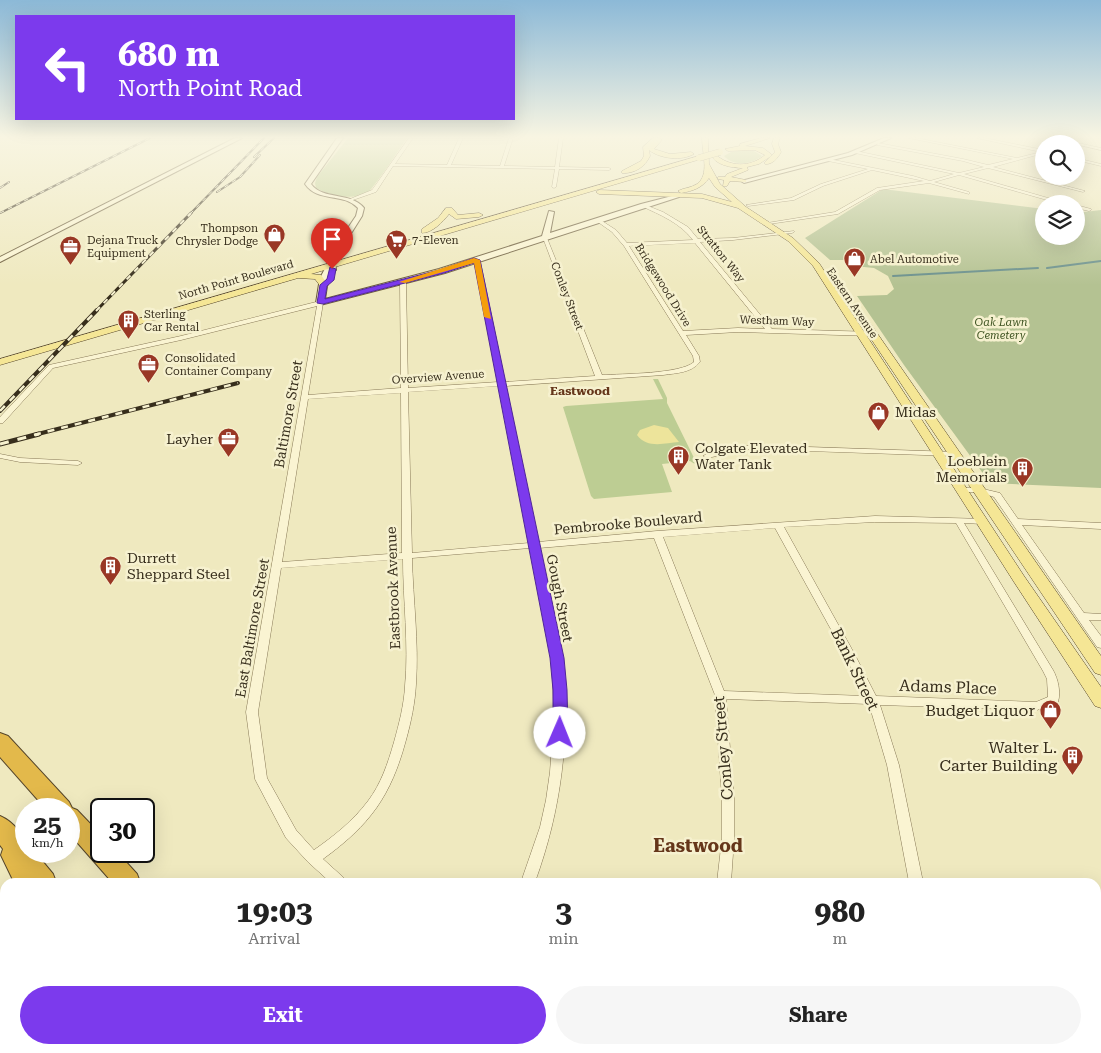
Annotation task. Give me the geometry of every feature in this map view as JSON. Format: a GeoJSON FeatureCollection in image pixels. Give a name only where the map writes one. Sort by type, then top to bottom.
{"type":"FeatureCollection","features":[{"type":"Feature","properties":{"kind":"highway"},"geometry":{"type":"LineString","coordinates":[[0,742],[51,798]]}},
{"type":"Feature","properties":{"kind":"highway"},"geometry":{"type":"LineString","coordinates":[[0,829],[25,878]]}},
{"type":"Feature","properties":{"kind":"highway"},"geometry":{"type":"LineString","coordinates":[[0,829],[41,878]]}},
{"type":"Feature","properties":{"kind":"highway"},"geometry":{"type":"LineString","coordinates":[[80,830],[124,878]]}},
{"type":"Feature","properties":{"kind":"main road"},"geometry":{"type":"LineString","coordinates":[[524,209],[551,212],[556,203],[569,194],[587,187]]}},
{"type":"Feature","properties":{"kind":"main road","name":"North Point Boulevard"},"geometry":{"type":"LineString","coordinates":[[0,354],[524,209],[592,187]]}},
{"type":"Feature","properties":{"kind":"main road","name":"North Point Boulevard"},"geometry":{"type":"LineString","coordinates":[[0,362],[266,284],[425,231],[594,187]]}},
{"type":"Feature","properties":{"kind":"main road"},"geometry":{"type":"LineString","coordinates":[[647,187],[651,190],[665,192],[688,190],[694,187]]}},
{"type":"Feature","properties":{"kind":"main road","name":"Eastern Avenue"},"geometry":{"type":"LineString","coordinates":[[721,187],[755,215],[772,222]]}},
{"type":"Feature","properties":{"kind":"main road","name":"Eastern Avenue"},"geometry":{"type":"LineString","coordinates":[[729,187],[739,198],[788,232],[812,252],[979,490],[1008,522],[1101,669]]}},
{"type":"Feature","properties":{"kind":"main road"},"geometry":{"type":"LineString","coordinates":[[738,187],[736,189],[739,198]]}},
{"type":"Feature","properties":{"kind":"main road"},"geometry":{"type":"LineString","coordinates":[[569,194],[610,192],[694,195],[725,201],[755,215]]}},
{"type":"Feature","properties":{"kind":"main road"},"geometry":{"type":"LineString","coordinates":[[676,197],[694,195]]}},
{"type":"Feature","properties":{"kind":"main road"},"geometry":{"type":"LineString","coordinates":[[425,231],[437,223],[449,210],[453,216],[459,217],[482,215]]}},
{"type":"Feature","properties":{"kind":"main road"},"geometry":{"type":"LineString","coordinates":[[266,284],[305,276],[318,278],[324,285]]}},
{"type":"Feature","properties":{"kind":"main road","name":"Eastern Avenue"},"geometry":{"type":"LineString","coordinates":[[835,285],[852,302],[868,334],[962,490],[1101,701]]}},
{"type":"Feature","properties":{"kind":"main road"},"geometry":{"type":"LineString","coordinates":[[982,521],[1008,522]]}},
{"type":"Feature","properties":{"kind":"street"},"geometry":{"type":"LineString","coordinates":[[0,260],[143,187]]}},
{"type":"Feature","properties":{"kind":"street"},"geometry":{"type":"LineString","coordinates":[[310,187],[319,193],[352,200],[374,191],[377,187]]}},
{"type":"Feature","properties":{"kind":"street"},"geometry":{"type":"LineString","coordinates":[[748,205],[792,199],[816,187]]}},
{"type":"Feature","properties":{"kind":"street"},"geometry":{"type":"LineString","coordinates":[[772,222],[836,213],[879,189],[892,187]]}},
{"type":"Feature","properties":{"kind":"street"},"geometry":{"type":"LineString","coordinates":[[947,187],[967,193]]}},
{"type":"Feature","properties":{"kind":"street"},"geometry":{"type":"LineString","coordinates":[[1007,187],[1035,195]]}},
{"type":"Feature","properties":{"kind":"street"},"geometry":{"type":"LineString","coordinates":[[1069,187],[1083,191]]}},
{"type":"Feature","properties":{"kind":"street"},"geometry":{"type":"LineString","coordinates":[[0,421],[51,366],[181,338],[403,282],[643,205],[676,197]]}},
{"type":"Feature","properties":{"kind":"street","name":"Baltimore Street"},"geometry":{"type":"LineString","coordinates":[[279,548],[320,303],[324,285],[330,280],[333,267],[331,262],[359,216],[361,206],[352,200]]}},
{"type":"Feature","properties":{"kind":"street","name":"Stratton Way"},"geometry":{"type":"LineString","coordinates":[[643,205],[679,223],[698,240],[770,331]]}},
{"type":"Feature","properties":{"kind":"street"},"geometry":{"type":"LineString","coordinates":[[1085,209],[1089,210]]}},
{"type":"Feature","properties":{"kind":"street"},"geometry":{"type":"LineString","coordinates":[[544,238],[551,212]]}},
{"type":"Feature","properties":{"kind":"street","name":"Bridgewood Drive"},"geometry":{"type":"LineString","coordinates":[[597,220],[614,230],[626,245],[696,356],[697,362],[692,367]]}},
{"type":"Feature","properties":{"kind":"street"},"geometry":{"type":"LineString","coordinates":[[626,245],[788,232]]}},
{"type":"Feature","properties":{"kind":"street","name":"Conley Street"},"geometry":{"type":"LineString","coordinates":[[544,238],[599,378]]}},
{"type":"Feature","properties":{"kind":"street","name":"Gough Street"},"geometry":{"type":"LineString","coordinates":[[476,260],[557,658],[561,718],[554,791],[546,828],[529,878]]}},
{"type":"Feature","properties":{"kind":"street","name":"Eastbrook Avenue"},"geometry":{"type":"LineString","coordinates":[[313,858],[339,840],[371,807],[386,782],[398,747],[411,685],[403,282]]}},
{"type":"Feature","properties":{"kind":"street","name":"Westham Way"},"geometry":{"type":"LineString","coordinates":[[681,332],[770,331],[868,334]]}},
{"type":"Feature","properties":{"kind":"street","name":"Overview Avenue"},"geometry":{"type":"LineString","coordinates":[[305,398],[663,374],[692,367]]}},
{"type":"Feature","properties":{"kind":"street"},"geometry":{"type":"LineString","coordinates":[[707,456],[744,447],[758,446],[954,454]]}},
{"type":"Feature","properties":{"kind":"street"},"geometry":{"type":"LineString","coordinates":[[0,456],[20,460],[78,463]]}},
{"type":"Feature","properties":{"kind":"street"},"geometry":{"type":"LineString","coordinates":[[962,490],[979,490]]}},
{"type":"Feature","properties":{"kind":"street","name":"Pembrooke Boulevard"},"geometry":{"type":"LineString","coordinates":[[277,565],[778,525],[875,520],[982,521]]}},
{"type":"Feature","properties":{"kind":"street","name":"Adams Place"},"geometry":{"type":"LineString","coordinates":[[720,695],[1037,706],[1054,699],[1052,679],[1048,670],[958,520]]}},
{"type":"Feature","properties":{"kind":"street"},"geometry":{"type":"LineString","coordinates":[[1008,522],[1101,526]]}},
{"type":"Feature","properties":{"kind":"street","name":"Eastern Avenue"},"geometry":{"type":"LineString","coordinates":[[1008,522],[1101,644]]}},
{"type":"Feature","properties":{"kind":"street","name":"Bank Street"},"geometry":{"type":"LineString","coordinates":[[778,525],[845,644],[873,701],[893,765],[915,878]]}},
{"type":"Feature","properties":{"kind":"street","name":"Conley Street"},"geometry":{"type":"LineString","coordinates":[[657,534],[720,695],[728,798],[728,839],[724,878]]}},
{"type":"Feature","properties":{"kind":"street","name":"East Baltimore Street"},"geometry":{"type":"LineString","coordinates":[[256,741],[252,728],[253,696],[279,548]]}},
{"type":"Feature","properties":{"kind":"street"},"geometry":{"type":"LineString","coordinates":[[1081,616],[1101,617]]}},
{"type":"Feature","properties":{"kind":"street"},"geometry":{"type":"LineString","coordinates":[[256,741],[261,779],[291,834],[334,878]]}},
{"type":"Feature","properties":{"kind":"green space"},"geometry":{"type":"Polygon","coordinates":[[[372,187],[362,195],[349,197],[328,193],[316,188],[372,187]]]}},
{"type":"Feature","properties":{"kind":"green space","name":"Oak Lawn Cemetery"},"geometry":{"type":"Polygon","coordinates":[[[883,189],[1035,208],[1035,245],[1085,245],[1085,212],[1101,210],[1101,488],[990,483],[904,365],[857,296],[887,295],[894,289],[888,276],[874,268],[854,266],[845,260],[830,260],[805,238],[883,189]]]}},
{"type":"Feature","properties":{"kind":"green space"},"geometry":{"type":"Polygon","coordinates":[[[653,379],[658,379],[667,398],[667,403],[698,466],[690,461],[662,464],[672,492],[594,499],[591,496],[563,407],[663,399],[653,379]]]}},
{"type":"Feature","properties":{"kind":"sand"},"geometry":{"type":"Polygon","coordinates":[[[654,425],[668,428],[679,442],[651,444],[637,435],[640,430],[654,425]]]}},
{"type":"Feature","properties":{"kind":"waterway"},"geometry":{"type":"LineString","coordinates":[[1047,268],[1101,261]]}},
{"type":"Feature","properties":{"kind":"waterway"},"geometry":{"type":"LineString","coordinates":[[893,276],[1038,268]]}},
{"type":"Feature","properties":{"kind":"railway"},"geometry":{"type":"LineString","coordinates":[[0,213],[52,187]]}},
{"type":"Feature","properties":{"kind":"railway"},"geometry":{"type":"LineString","coordinates":[[190,214],[216,187]]}},
{"type":"Feature","properties":{"kind":"railway"},"geometry":{"type":"LineString","coordinates":[[217,192],[224,187]]}},
{"type":"Feature","properties":{"kind":"railway"},"geometry":{"type":"LineString","coordinates":[[96,311],[191,213]]}},
{"type":"Feature","properties":{"kind":"railway"},"geometry":{"type":"LineString","coordinates":[[0,411],[97,310]]}},
{"type":"Feature","properties":{"kind":"railway"},"geometry":{"type":"LineString","coordinates":[[34,435],[238,383]]}},
{"type":"Feature","properties":{"kind":"railway"},"geometry":{"type":"LineString","coordinates":[[0,444],[39,434]]}},
{"type":"Feature","properties":{"kind":"slow traffic"},"geometry":{"type":"LineString","coordinates":[[402,282],[476,260],[488,317]]}},
{"type":"Feature","properties":{"kind":"place","name":"Thompson Chrysler Dodge"},"geometry":{"type":"Point","coordinates":[274,253]}},
{"type":"Feature","properties":{"kind":"place","name":"7-Eleven"},"geometry":{"type":"Point","coordinates":[396,259]}},
{"type":"Feature","properties":{"kind":"place","name":"Dejana Truck Equipment"},"geometry":{"type":"Point","coordinates":[71,265]}},
{"type":"Feature","properties":{"kind":"place","name":"Abel Automotive"},"geometry":{"type":"Point","coordinates":[854,278]}},
{"type":"Feature","properties":{"kind":"place","name":"Sterling Car Rental"},"geometry":{"type":"Point","coordinates":[128,339]}},
{"type":"Feature","properties":{"kind":"place","name":"Consolidated Container Company"},"geometry":{"type":"Point","coordinates":[149,383]}},
{"type":"Feature","properties":{"kind":"place","name":"Midas"},"geometry":{"type":"Point","coordinates":[879,431]}},
{"type":"Feature","properties":{"kind":"place","name":"Layher"},"geometry":{"type":"Point","coordinates":[229,458]}},
{"type":"Feature","properties":{"kind":"place","name":"Colgate Elevated Water Tank"},"geometry":{"type":"Point","coordinates":[679,475]}},
{"type":"Feature","properties":{"kind":"place","name":"Loeblein Memorials"},"geometry":{"type":"Point","coordinates":[1023,488]}},
{"type":"Feature","properties":{"kind":"place","name":"Durrett Sheppard Steel"},"geometry":{"type":"Point","coordinates":[111,585]}},
{"type":"Feature","properties":{"kind":"place","name":"Budget Liquor"},"geometry":{"type":"Point","coordinates":[1051,729]}},
{"type":"Feature","properties":{"kind":"place","name":"Walter L. Carter Building"},"geometry":{"type":"Point","coordinates":[1073,775]}},
{"type":"Feature","properties":{"kind":"district","name":"Eastwood"},"geometry":{"type":"Point","coordinates":[580,391]}},
{"type":"Feature","properties":{"kind":"district","name":"Eastwood"},"geometry":{"type":"Point","coordinates":[698,845]}},
{"type":"Feature","properties":{"kind":"route"},"geometry":{"type":"LineString","coordinates":[[332,269],[330,280],[324,285],[320,303],[442,271],[476,260],[557,658],[560,690],[560,733]]}}]}
